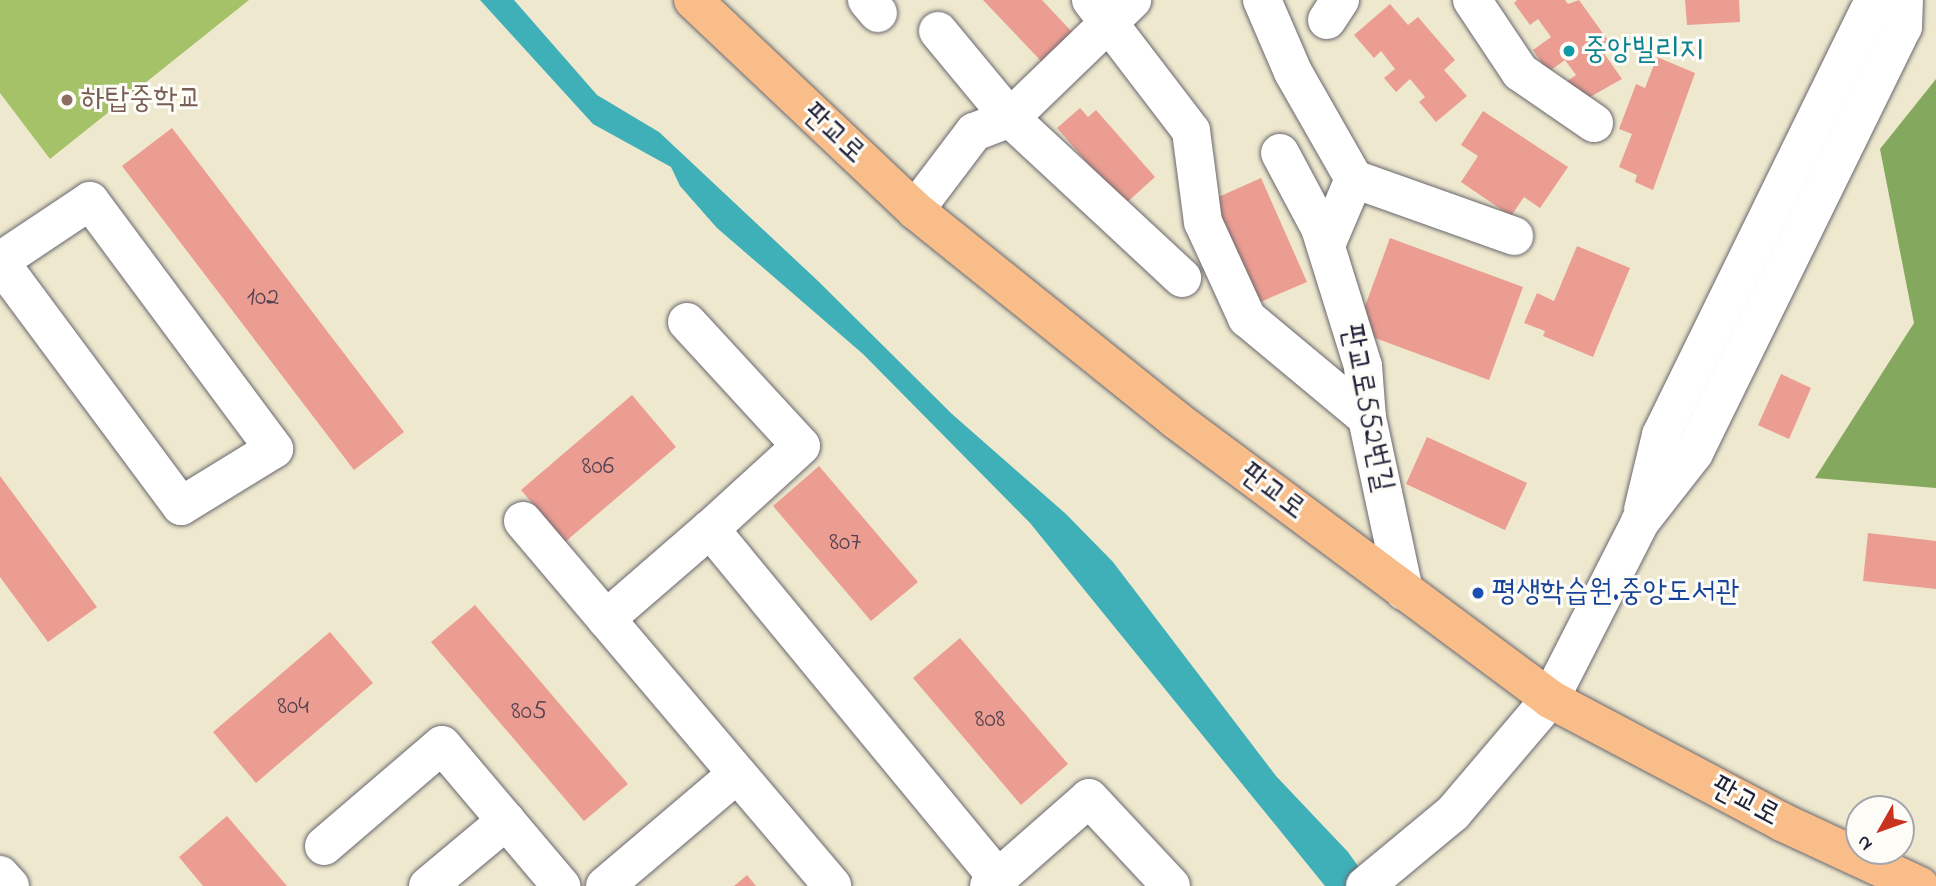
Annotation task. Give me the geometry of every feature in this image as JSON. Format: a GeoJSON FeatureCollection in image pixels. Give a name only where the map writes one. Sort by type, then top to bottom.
{"type":"FeatureCollection","features":[{"type":"Feature","properties":{"kind":"main road","name":"판교로"},"geometry":{"type":"LineString","coordinates":[[693,0],[915,210],[1177,420],[1550,699],[1782,822],[1920,886]]}},
{"type":"Feature","properties":{"kind":"street"},"geometry":{"type":"LineString","coordinates":[[1262,0],[1293,72],[1354,179],[1514,236]]}},
{"type":"Feature","properties":{"kind":"street"},"geometry":{"type":"LineString","coordinates":[[1472,0],[1520,72],[1594,123]]}},
{"type":"Feature","properties":{"kind":"street"},"geometry":{"type":"LineString","coordinates":[[1640,522],[1661,435],[1869,11],[1882,0]]}},
{"type":"Feature","properties":{"kind":"street"},"geometry":{"type":"LineString","coordinates":[[1365,886],[1453,813],[1550,699],[1640,522],[1694,453],[1903,27],[1905,0]]}},
{"type":"Feature","properties":{"kind":"street"},"geometry":{"type":"LineString","coordinates":[[915,210],[974,132],[1010,118],[1110,7],[1191,131],[1202,222],[1247,318],[1367,418]]}},
{"type":"Feature","properties":{"kind":"street"},"geometry":{"type":"LineString","coordinates":[[938,31],[1010,118],[1182,278]]}},
{"type":"Feature","properties":{"kind":"street","name":"판교로552번길"},"geometry":{"type":"LineString","coordinates":[[1280,153],[1326,245],[1363,366],[1367,418],[1404,591]]}},
{"type":"Feature","properties":{"kind":"street"},"geometry":{"type":"LineString","coordinates":[[1326,245],[1354,179]]}},
{"type":"Feature","properties":{"kind":"street"},"geometry":{"type":"LineString","coordinates":[[90,201],[274,449],[181,506],[0,261],[90,201]]}},
{"type":"Feature","properties":{"kind":"street"},"geometry":{"type":"LineString","coordinates":[[606,619],[801,446],[687,322]]}},
{"type":"Feature","properties":{"kind":"street"},"geometry":{"type":"LineString","coordinates":[[523,521],[832,886]]}},
{"type":"Feature","properties":{"kind":"street"},"geometry":{"type":"LineString","coordinates":[[710,529],[993,882],[1089,798],[1171,886]]}},
{"type":"Feature","properties":{"kind":"street"},"geometry":{"type":"LineString","coordinates":[[324,846],[442,745],[561,886]]}},
{"type":"Feature","properties":{"kind":"street"},"geometry":{"type":"LineString","coordinates":[[605,886],[737,774]]}},
{"type":"Feature","properties":{"kind":"street"},"geometry":{"type":"LineString","coordinates":[[428,886],[506,821]]}},
{"type":"Feature","properties":{"kind":"street"},"geometry":{"type":"LineString","coordinates":[[0,875],[10,886]]}},
{"type":"Feature","properties":{"kind":"green space","name":"하탑중학교"},"geometry":{"type":"Polygon","coordinates":[[[0,0],[249,0],[50,159],[0,93],[0,0]]]}},
{"type":"Feature","properties":{"kind":"green space"},"geometry":{"type":"Polygon","coordinates":[[[1936,79],[1936,488],[1815,478],[1914,323],[1880,149],[1936,79]]]}},
{"type":"Feature","properties":{"kind":"water"},"geometry":{"type":"Polygon","coordinates":[[[480,0],[514,0],[597,95],[659,132],[818,281],[952,414],[1066,514],[1113,562],[1276,776],[1348,852],[1372,886],[1325,886],[1030,523],[863,354],[717,228],[680,186],[671,167],[593,124],[480,0]]]}},
{"type":"Feature","properties":{"kind":"building"},"geometry":{"type":"Polygon","coordinates":[[[983,0],[1042,0],[1072,32],[1030,72],[1041,61],[983,0]]]}},
{"type":"Feature","properties":{"kind":"building","name":"중앙빌리지"},"geometry":{"type":"Polygon","coordinates":[[[1517,0],[1565,0],[1568,4],[1579,0],[1612,46],[1603,52],[1622,79],[1581,102],[1566,82],[1576,75],[1565,60],[1548,72],[1533,50],[1551,37],[1538,19],[1530,25],[1514,3],[1517,0]]]}},
{"type":"Feature","properties":{"kind":"building"},"geometry":{"type":"Polygon","coordinates":[[[1685,0],[1739,0],[1740,22],[1687,25],[1685,0]]]}},
{"type":"Feature","properties":{"kind":"building"},"geometry":{"type":"Polygon","coordinates":[[[1390,4],[1408,25],[1418,17],[1455,60],[1444,70],[1467,96],[1436,122],[1419,102],[1425,97],[1410,79],[1396,92],[1384,78],[1395,69],[1381,51],[1374,58],[1354,35],[1390,4]]]}},
{"type":"Feature","properties":{"kind":"building"},"geometry":{"type":"Polygon","coordinates":[[[1657,57],[1695,73],[1653,190],[1635,182],[1637,175],[1619,167],[1632,134],[1619,129],[1636,84],[1645,88],[1657,57]]]}},
{"type":"Feature","properties":{"kind":"building"},"geometry":{"type":"Polygon","coordinates":[[[1080,108],[1088,117],[1096,110],[1155,177],[1124,205],[1057,128],[1080,108]]]}},
{"type":"Feature","properties":{"kind":"building"},"geometry":{"type":"Polygon","coordinates":[[[1483,111],[1568,167],[1540,208],[1524,197],[1511,216],[1461,182],[1478,156],[1461,145],[1483,111]]]}},
{"type":"Feature","properties":{"kind":"building"},"geometry":{"type":"Polygon","coordinates":[[[172,128],[404,432],[354,470],[122,166],[172,128]]]}},
{"type":"Feature","properties":{"kind":"building"},"geometry":{"type":"Polygon","coordinates":[[[1261,178],[1307,282],[1251,306],[1205,203],[1261,178]]]}},
{"type":"Feature","properties":{"kind":"building"},"geometry":{"type":"Polygon","coordinates":[[[1390,238],[1523,287],[1489,380],[1356,331],[1390,238]]]}},
{"type":"Feature","properties":{"kind":"building"},"geometry":{"type":"Polygon","coordinates":[[[1577,246],[1630,268],[1593,357],[1543,336],[1545,331],[1524,323],[1537,293],[1554,301],[1577,246]]]}},
{"type":"Feature","properties":{"kind":"building"},"geometry":{"type":"Polygon","coordinates":[[[1781,374],[1811,388],[1789,439],[1758,425],[1781,374]]]}},
{"type":"Feature","properties":{"kind":"building"},"geometry":{"type":"Polygon","coordinates":[[[632,395],[676,447],[565,542],[521,490],[632,395]]]}},
{"type":"Feature","properties":{"kind":"building"},"geometry":{"type":"Polygon","coordinates":[[[1427,437],[1527,483],[1505,530],[1406,484],[1427,437]]]}},
{"type":"Feature","properties":{"kind":"building"},"geometry":{"type":"Polygon","coordinates":[[[819,466],[918,582],[871,621],[773,506],[819,466]]]}},
{"type":"Feature","properties":{"kind":"building"},"geometry":{"type":"Polygon","coordinates":[[[0,476],[97,607],[48,642],[0,577],[0,476]]]}},
{"type":"Feature","properties":{"kind":"building"},"geometry":{"type":"Polygon","coordinates":[[[1868,533],[1936,541],[1936,589],[1863,581],[1868,533]]]}},
{"type":"Feature","properties":{"kind":"building"},"geometry":{"type":"Polygon","coordinates":[[[475,605],[628,784],[584,821],[431,642],[475,605]]]}},
{"type":"Feature","properties":{"kind":"building"},"geometry":{"type":"Polygon","coordinates":[[[330,632],[373,683],[256,783],[213,732],[330,632]]]}},
{"type":"Feature","properties":{"kind":"building"},"geometry":{"type":"Polygon","coordinates":[[[960,638],[1068,764],[1021,805],[913,678],[960,638]]]}},
{"type":"Feature","properties":{"kind":"building"},"geometry":{"type":"Polygon","coordinates":[[[227,816],[287,886],[203,886],[179,857],[227,816]]]}},
{"type":"Feature","properties":{"kind":"building"},"geometry":{"type":"Polygon","coordinates":[[[747,875],[756,886],[734,886],[747,875]]]}},
{"type":"Feature","properties":{"kind":"place","name":"중앙빌리지"},"geometry":{"type":"Point","coordinates":[1569,51]}},
{"type":"Feature","properties":{"kind":"place","name":"하탑중학교"},"geometry":{"type":"Point","coordinates":[67,100]}},
{"type":"Feature","properties":{"kind":"place","name":"평생학습원.중앙도서관"},"geometry":{"type":"Point","coordinates":[1478,593]}}]}
